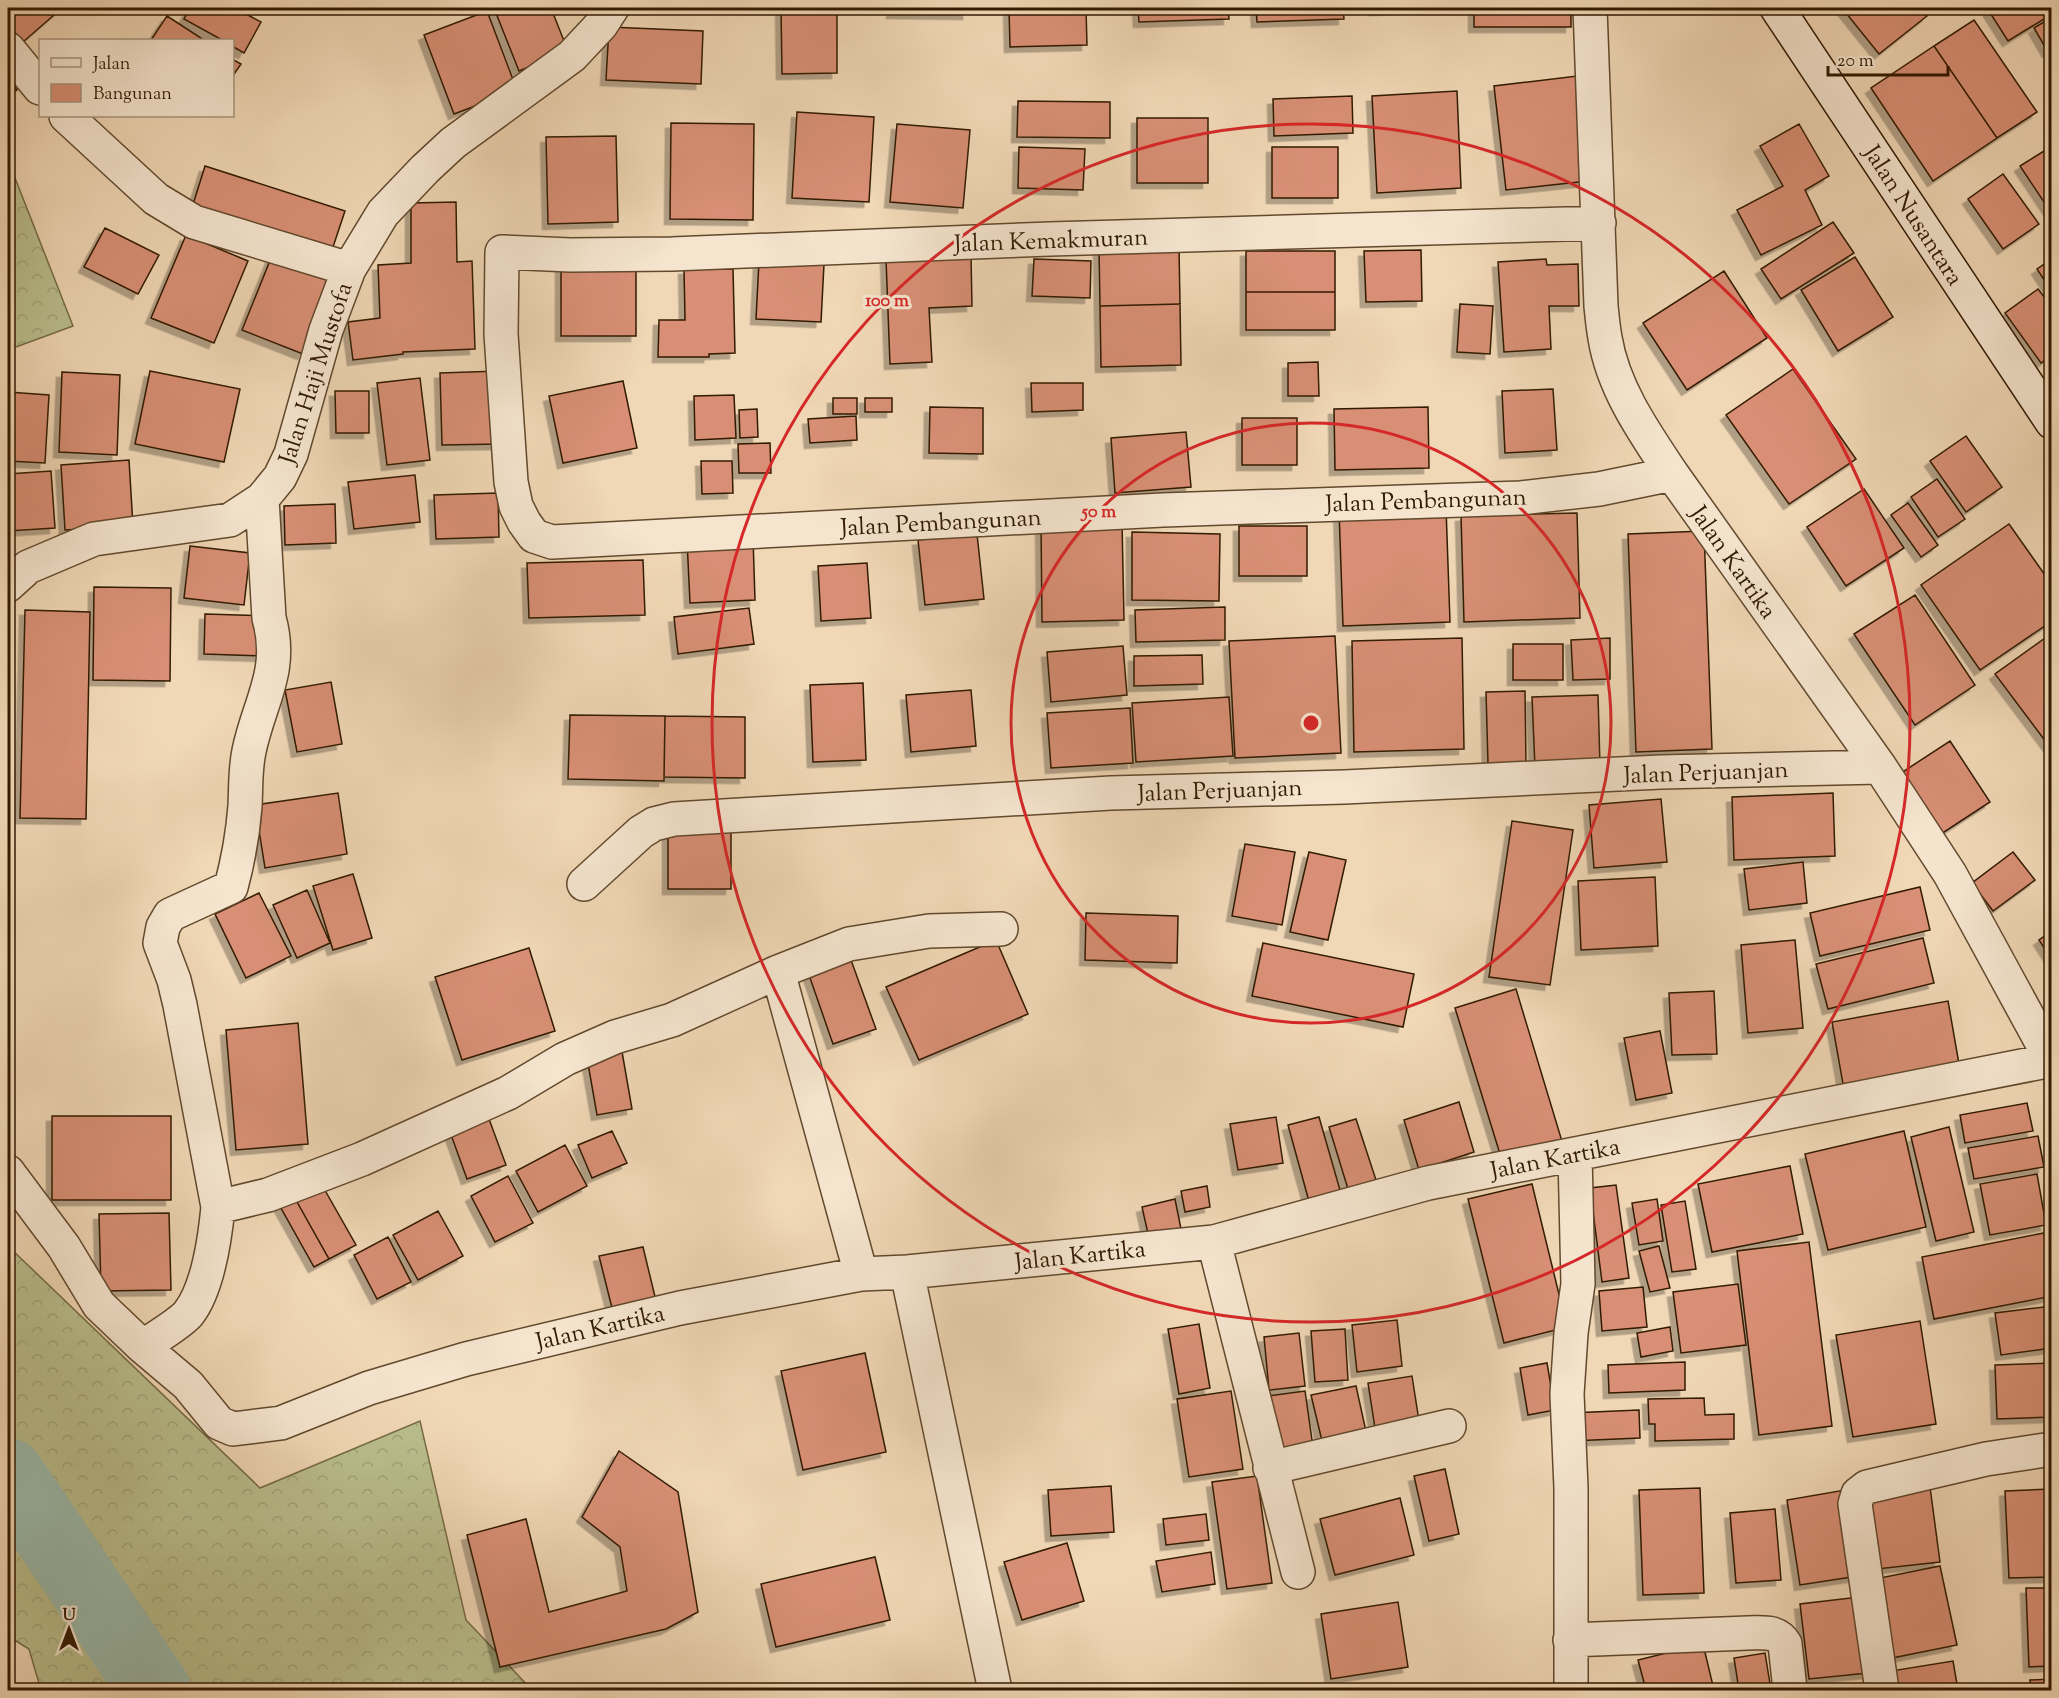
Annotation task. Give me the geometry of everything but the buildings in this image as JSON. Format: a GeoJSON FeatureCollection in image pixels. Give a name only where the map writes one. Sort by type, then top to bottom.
{"type":"FeatureCollection","features":[{"type":"Feature","properties":{"kind":"street","name":"Jalan Haji Mustofa"},"geometry":{"type":"LineString","coordinates":[[8,585],[28,567],[94,539],[230,520],[262,499],[280,477],[291,454],[326,330],[349,269],[383,213],[453,143],[572,56],[601,26],[612,8]]}},
{"type":"Feature","properties":{"kind":"street","name":"Jalan Kartika"},"geometry":{"type":"LineString","coordinates":[[143,1347],[189,1385],[219,1423],[233,1429],[281,1424],[369,1388],[466,1359],[680,1308],[861,1274],[907,1272],[1214,1242],[1428,1183],[2051,1060],[1950,874],[1880,767],[1672,474],[1643,431],[1626,399],[1605,339],[1601,306],[1590,8]]}},
{"type":"Feature","properties":{"kind":"street","name":"Jalan Nusantara"},"geometry":{"type":"LineString","coordinates":[[1777,8],[2051,422]]}},
{"type":"Feature","properties":{"kind":"street"},"geometry":{"type":"LineString","coordinates":[[8,50],[39,87]]}},
{"type":"Feature","properties":{"kind":"street"},"geometry":{"type":"LineString","coordinates":[[67,117],[156,199],[194,222],[349,269]]}},
{"type":"Feature","properties":{"kind":"street","name":"Jalan Kemakmuran"},"geometry":{"type":"LineString","coordinates":[[502,252],[570,255],[672,254],[1050,239],[1599,223]]}},
{"type":"Feature","properties":{"kind":"street","name":"Jalan Pembangunan"},"geometry":{"type":"LineString","coordinates":[[502,252],[501,334],[511,482],[516,507],[524,522],[534,536],[552,542],[1163,510],[1521,498],[1599,489],[1672,474]]}},
{"type":"Feature","properties":{"kind":"street"},"geometry":{"type":"LineString","coordinates":[[8,1172],[64,1247],[99,1305],[143,1347],[187,1315],[198,1296],[216,1229],[218,1208],[180,1005],[174,980],[160,943],[163,927],[170,915],[231,887],[236,870],[245,805],[244,785],[249,751],[273,675],[275,660],[275,637],[269,618],[262,499]]}},
{"type":"Feature","properties":{"kind":"street","name":"Jalan Perjuanjan"},"geometry":{"type":"LineString","coordinates":[[584,884],[640,832],[654,824],[674,819],[1111,793],[1344,787],[1661,772],[1880,767]]}},
{"type":"Feature","properties":{"kind":"street"},"geometry":{"type":"LineString","coordinates":[[218,1208],[268,1195],[362,1159],[508,1094],[565,1059],[615,1037],[672,1020],[778,972],[849,944],[929,931],[1001,928]]}},
{"type":"Feature","properties":{"kind":"street"},"geometry":{"type":"LineString","coordinates":[[778,972],[861,1274]]}},
{"type":"Feature","properties":{"kind":"street"},"geometry":{"type":"LineString","coordinates":[[1571,1690],[1571,1488],[1567,1394],[1571,1333],[1578,1284],[1575,1154]]}},
{"type":"Feature","properties":{"kind":"street"},"geometry":{"type":"LineString","coordinates":[[1214,1242],[1298,1572]]}},
{"type":"Feature","properties":{"kind":"street"},"geometry":{"type":"LineString","coordinates":[[907,1272],[995,1690]]}},
{"type":"Feature","properties":{"kind":"street"},"geometry":{"type":"LineString","coordinates":[[1270,1468],[1449,1426]]}},
{"type":"Feature","properties":{"kind":"street"},"geometry":{"type":"LineString","coordinates":[[1882,1690],[1855,1504],[1858,1494],[1867,1487],[1986,1459],[2052,1449]]}},
{"type":"Feature","properties":{"kind":"street"},"geometry":{"type":"LineString","coordinates":[[1570,1640],[1775,1634],[1781,1637],[1785,1644],[1790,1690]]}},
{"type":"Feature","properties":{"kind":"green space"},"geometry":{"type":"Polygon","coordinates":[[[8,160],[73,326],[8,350],[8,160]]]}},
{"type":"Feature","properties":{"kind":"green space"},"geometry":{"type":"Polygon","coordinates":[[[8,1246],[260,1488],[420,1421],[466,1620],[532,1690],[41,1690],[29,1649],[8,1636],[8,1246]]]}},
{"type":"Feature","properties":{"kind":"waterway"},"geometry":{"type":"LineString","coordinates":[[8,1474],[155,1690]]}}]}
